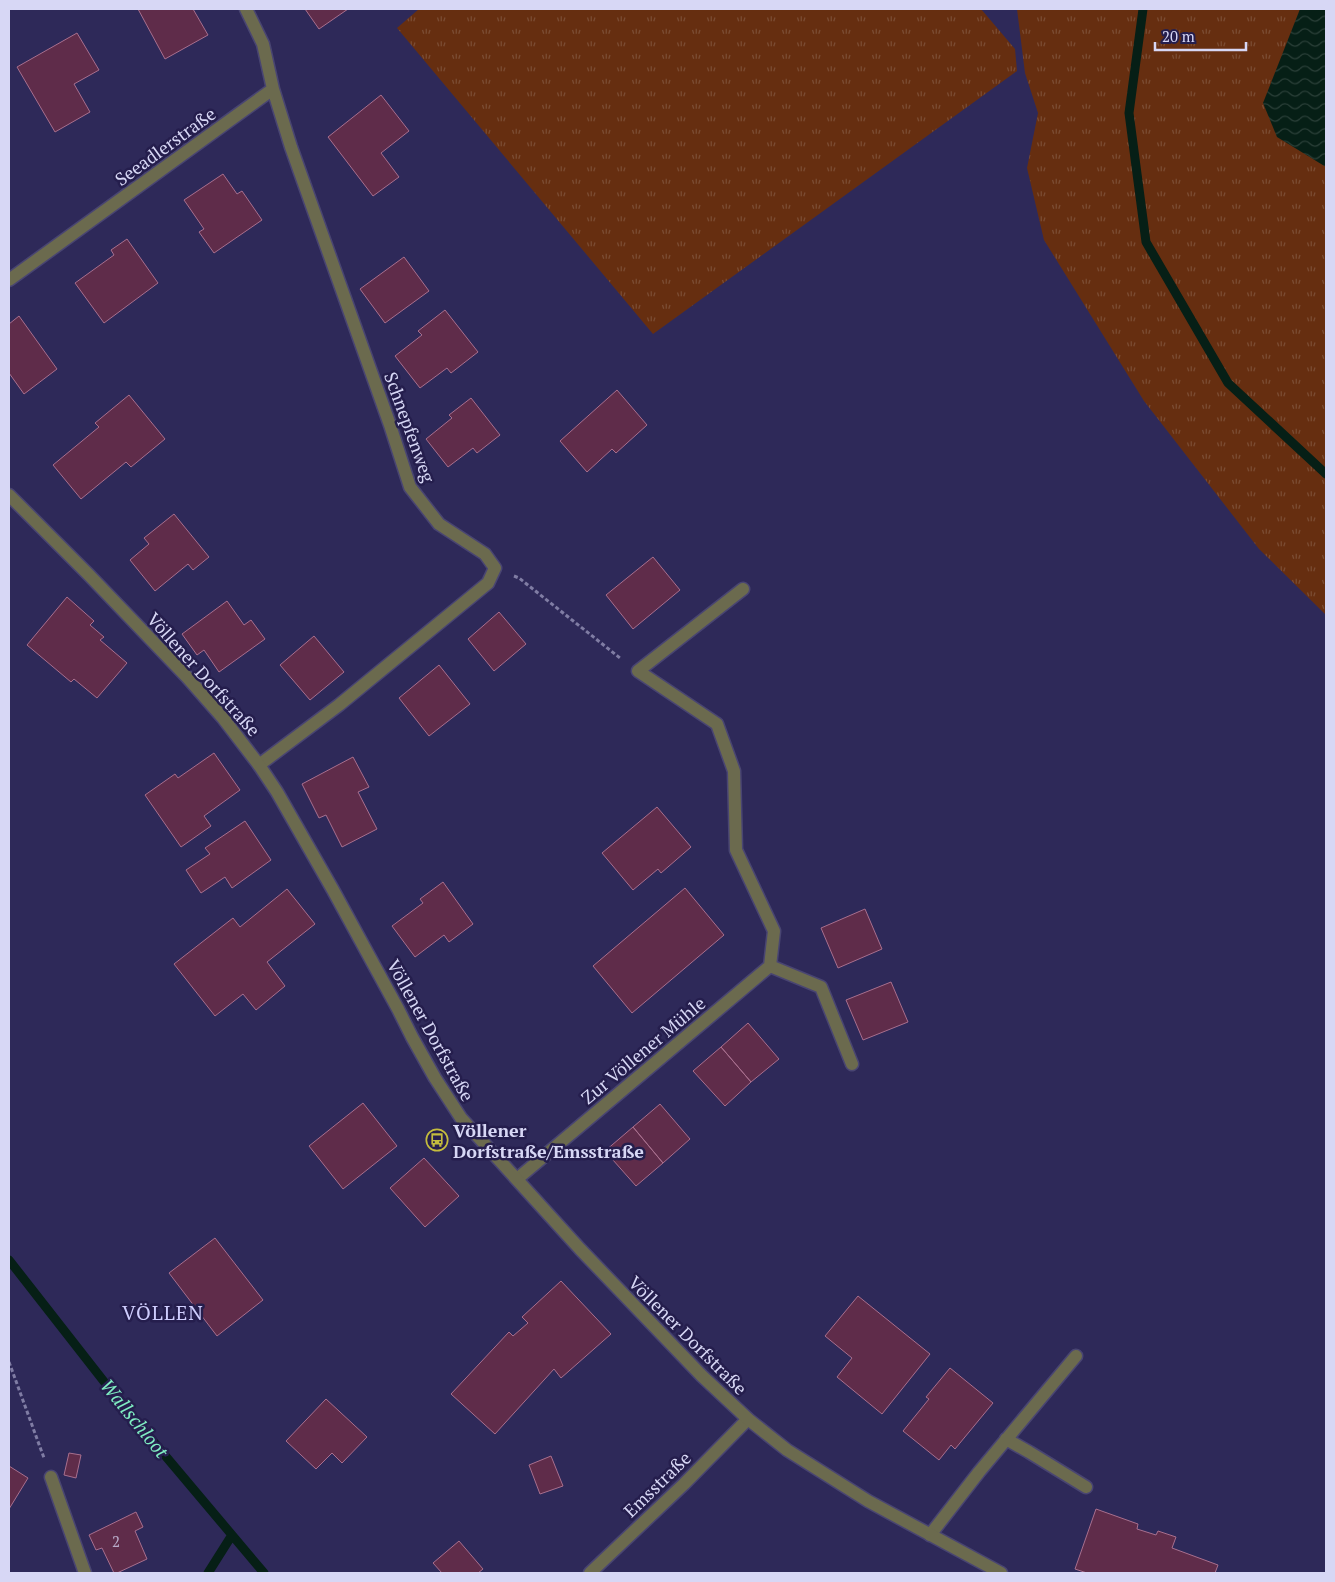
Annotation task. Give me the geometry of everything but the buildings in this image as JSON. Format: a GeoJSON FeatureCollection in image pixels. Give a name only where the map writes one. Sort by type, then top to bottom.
{"type":"FeatureCollection","features":[{"type":"Feature","properties":{"kind":"street"},"geometry":{"type":"LineString","coordinates":[[246,9],[263,44],[273,89]]}},
{"type":"Feature","properties":{"kind":"street","name":"Seeadlerstraße"},"geometry":{"type":"LineString","coordinates":[[9,280],[273,89]]}},
{"type":"Feature","properties":{"kind":"street","name":"Schnepfenweg"},"geometry":{"type":"LineString","coordinates":[[273,89],[291,147],[390,425],[410,487],[439,524],[486,554],[495,568]]}},
{"type":"Feature","properties":{"kind":"street","name":"Völlener Dorfstraße"},"geometry":{"type":"LineString","coordinates":[[9,495],[89,575],[224,718],[277,792],[333,890],[435,1078],[461,1118],[580,1249],[674,1349],[748,1419],[787,1450],[868,1501],[1001,1573]]}},
{"type":"Feature","properties":{"kind":"street"},"geometry":{"type":"LineString","coordinates":[[259,765],[339,705],[488,583],[495,568]]}},
{"type":"Feature","properties":{"kind":"street"},"geometry":{"type":"LineString","coordinates":[[743,589],[638,671],[717,724],[734,771],[736,850],[774,931],[770,966],[821,987],[852,1064]]}},
{"type":"Feature","properties":{"kind":"street","name":"Zur Völlener Mühle"},"geometry":{"type":"LineString","coordinates":[[517,1179],[770,966]]}},
{"type":"Feature","properties":{"kind":"street"},"geometry":{"type":"LineString","coordinates":[[930,1535],[1006,1439],[1076,1356]]}},
{"type":"Feature","properties":{"kind":"street","name":"Emsstraße"},"geometry":{"type":"LineString","coordinates":[[590,1573],[684,1484],[748,1419]]}},
{"type":"Feature","properties":{"kind":"street"},"geometry":{"type":"LineString","coordinates":[[1006,1439],[1086,1486]]}},
{"type":"Feature","properties":{"kind":"street"},"geometry":{"type":"LineString","coordinates":[[51,1477],[86,1573]]}},
{"type":"Feature","properties":{"kind":"path"},"geometry":{"type":"LineString","coordinates":[[495,568],[518,578],[638,671]]}},
{"type":"Feature","properties":{"kind":"path"},"geometry":{"type":"LineString","coordinates":[[9,1362],[51,1477]]}},
{"type":"Feature","properties":{"kind":"green space"},"geometry":{"type":"Polygon","coordinates":[[[419,9],[981,9],[1015,49],[1017,71],[653,334],[397,28],[419,9]]]}},
{"type":"Feature","properties":{"kind":"green space"},"geometry":{"type":"Polygon","coordinates":[[[1017,9],[1326,9],[1326,615],[1259,549],[1144,401],[1044,240],[1027,168],[1038,113],[1025,73],[1017,9]]]}},
{"type":"Feature","properties":{"kind":"water"},"geometry":{"type":"Polygon","coordinates":[[[1300,9],[1326,9],[1326,167],[1277,137],[1263,103],[1300,9]]]}},
{"type":"Feature","properties":{"kind":"waterway"},"geometry":{"type":"LineString","coordinates":[[1143,9],[1129,113],[1146,242],[1228,383],[1326,474]]}},
{"type":"Feature","properties":{"kind":"waterway","name":"Wallschloot"},"geometry":{"type":"LineString","coordinates":[[9,1260],[120,1402],[264,1573]]}},
{"type":"Feature","properties":{"kind":"waterway"},"geometry":{"type":"LineString","coordinates":[[208,1573],[232,1535]]}},
{"type":"Feature","properties":{"kind":"place","name":"Völlener Dorfstraße/Emsstraße"},"geometry":{"type":"Point","coordinates":[437,1140]}},
{"type":"Feature","properties":{"kind":"district","name":"VÖLLEN"},"geometry":{"type":"Point","coordinates":[163,1312]}}]}
